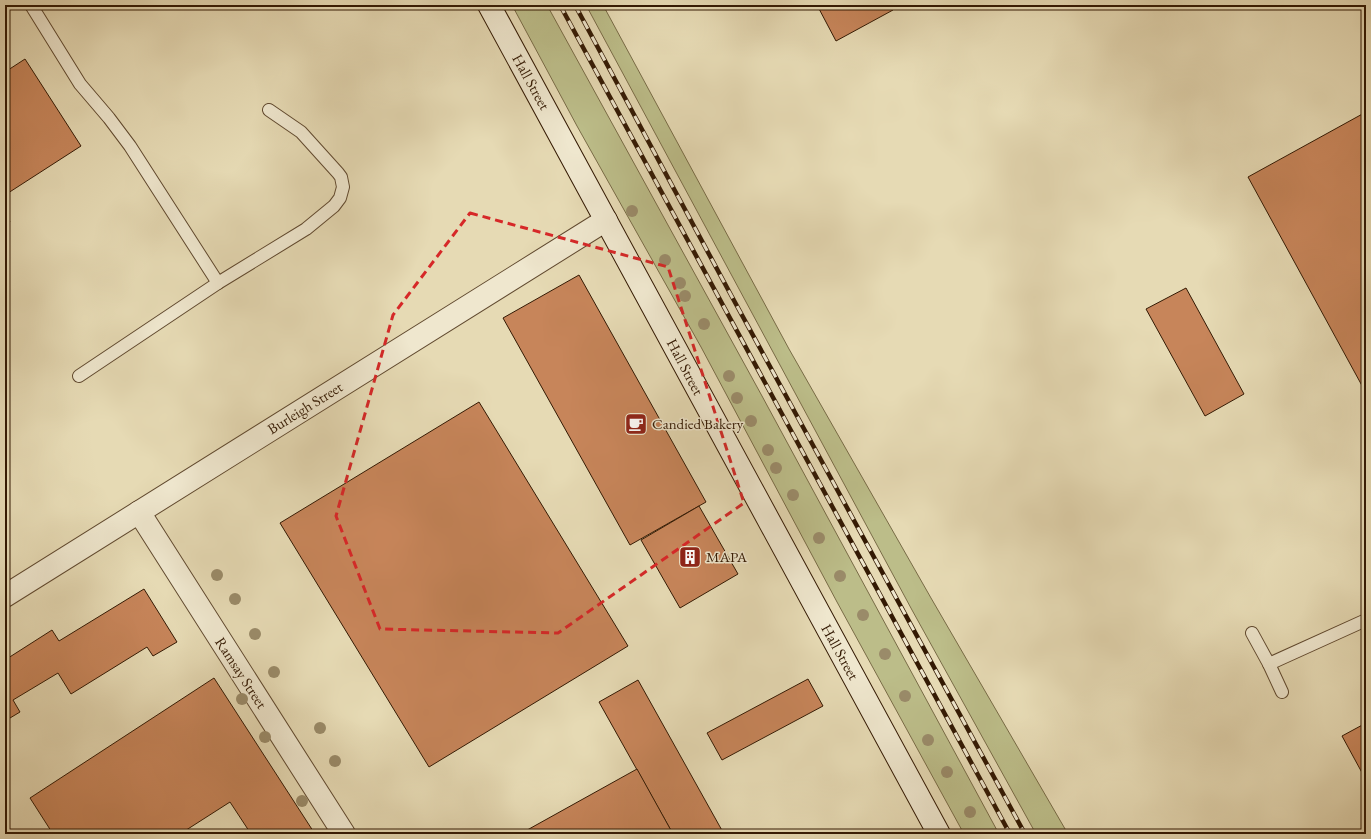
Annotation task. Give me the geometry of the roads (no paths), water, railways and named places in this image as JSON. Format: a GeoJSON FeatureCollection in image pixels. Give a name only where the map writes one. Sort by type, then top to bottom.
{"type":"FeatureCollection","features":[{"type":"Feature","properties":{"kind":"street","name":"Hall Street"},"geometry":{"type":"LineString","coordinates":[[489,5],[939,834]]}},
{"type":"Feature","properties":{"kind":"street","name":"Burleigh Street"},"geometry":{"type":"LineString","coordinates":[[5,596],[606,220]]}},
{"type":"Feature","properties":{"kind":"street","name":"Ramsay Street"},"geometry":{"type":"LineString","coordinates":[[139,512],[344,834]]}},
{"type":"Feature","properties":{"kind":"lane"},"geometry":{"type":"LineString","coordinates":[[31,5],[80,84],[109,118],[130,146],[218,284]]}},
{"type":"Feature","properties":{"kind":"lane"},"geometry":{"type":"LineString","coordinates":[[79,376],[218,284],[306,229],[334,206],[341,195],[342,182],[338,173],[301,132],[269,110]]}},
{"type":"Feature","properties":{"kind":"lane"},"geometry":{"type":"LineString","coordinates":[[1269,664],[1366,620]]}},
{"type":"Feature","properties":{"kind":"lane"},"geometry":{"type":"LineString","coordinates":[[1252,633],[1282,692]]}},
{"type":"Feature","properties":{"kind":"railway"},"geometry":{"type":"LineString","coordinates":[[560,5],[1010,834]]}},
{"type":"Feature","properties":{"kind":"railway"},"geometry":{"type":"LineString","coordinates":[[575,5],[731,295],[1025,834]]}},
{"type":"Feature","properties":{"kind":"place","name":"Candied Bakery"},"geometry":{"type":"Point","coordinates":[636,424]}},
{"type":"Feature","properties":{"kind":"place","name":"MAPA"},"geometry":{"type":"Point","coordinates":[690,557]}}]}
